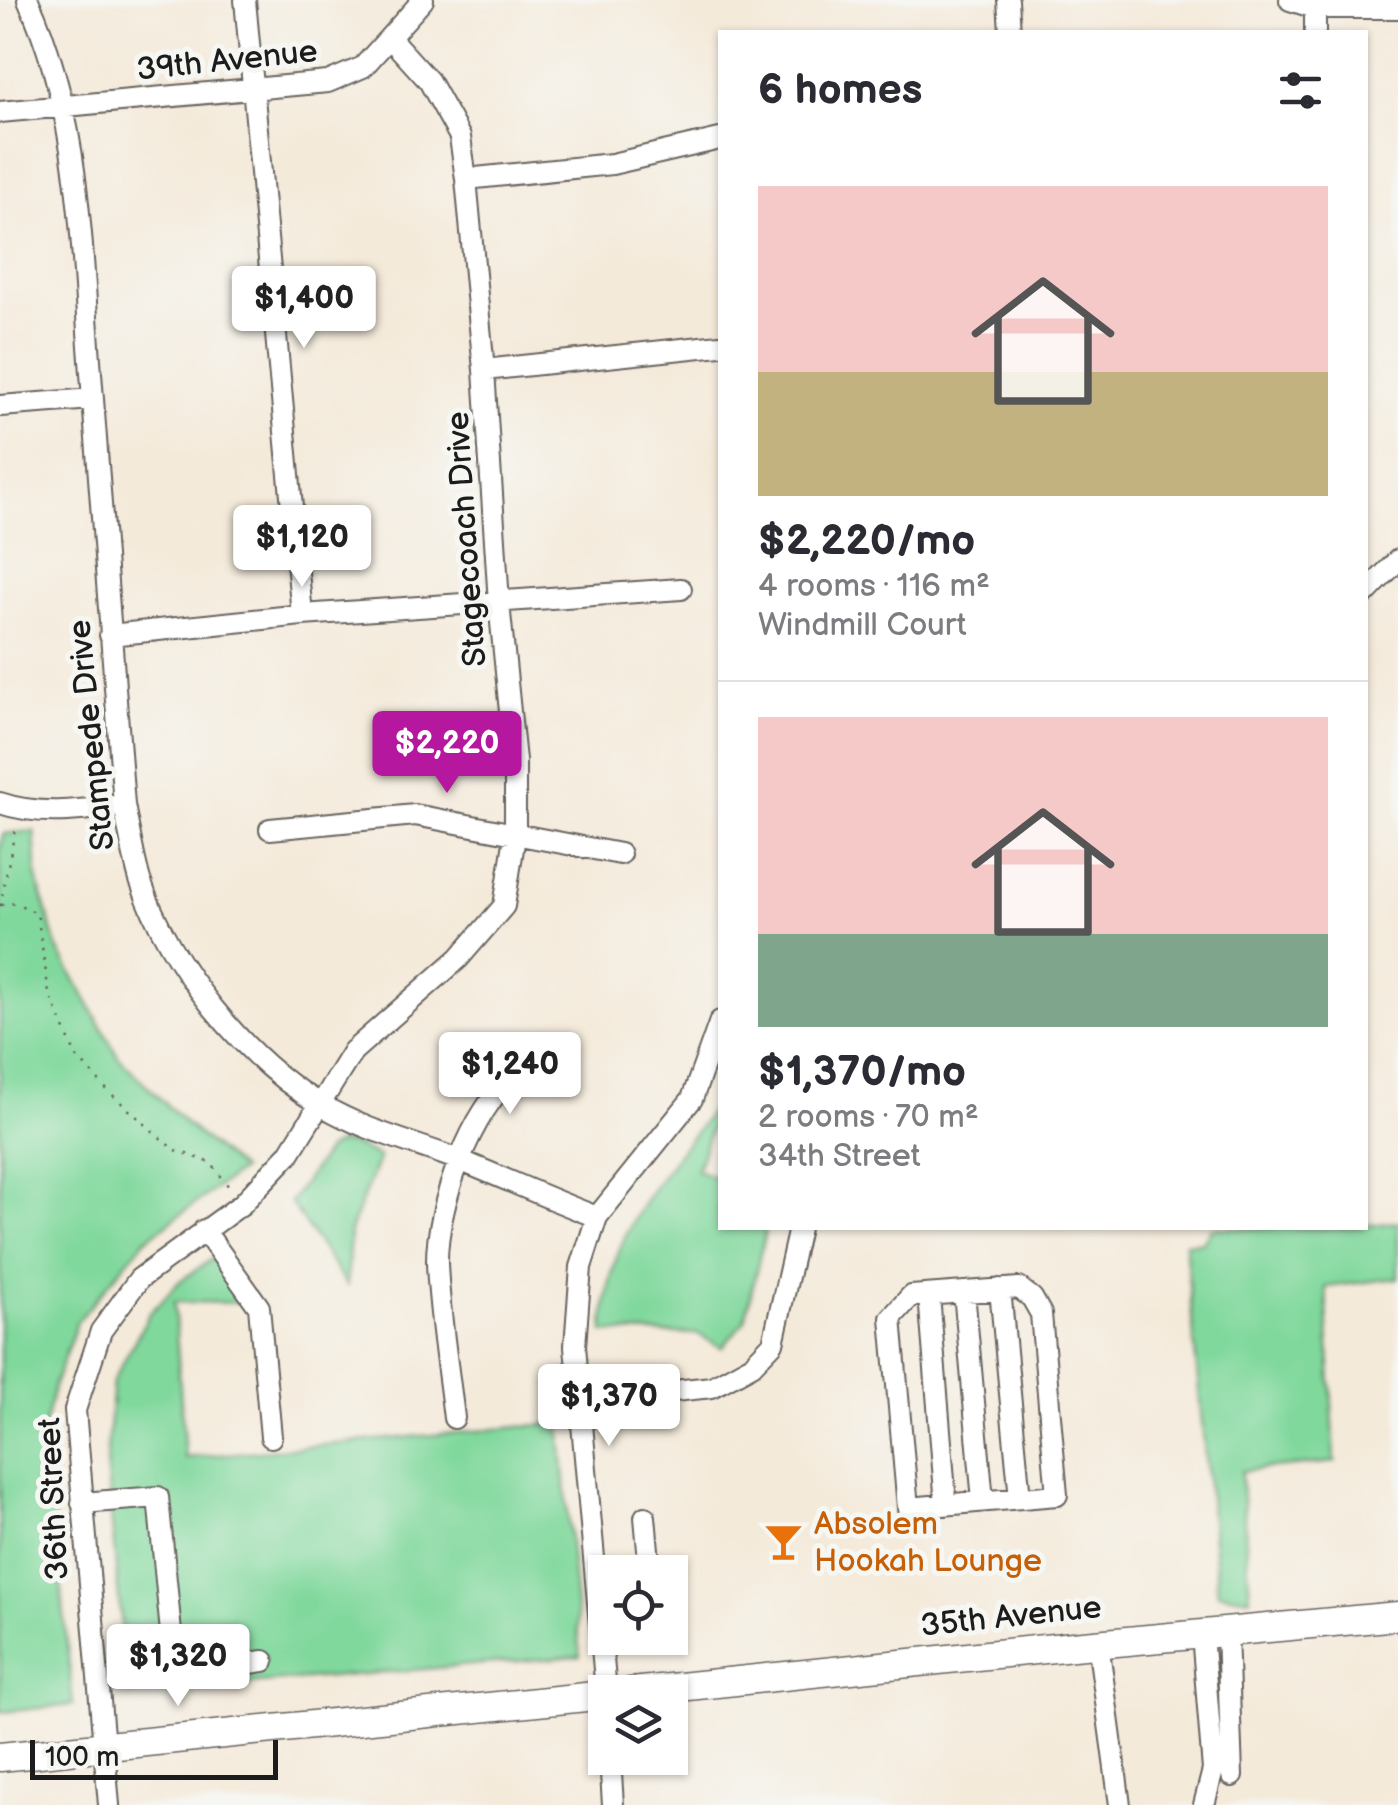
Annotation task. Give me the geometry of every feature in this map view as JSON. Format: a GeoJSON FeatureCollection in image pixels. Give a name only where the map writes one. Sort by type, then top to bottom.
{"type":"FeatureCollection","features":[{"type":"Feature","properties":{"kind":"main road","name":"35th Avenue"},"geometry":{"type":"LineString","coordinates":[[688,1686],[1398,1616]]}},
{"type":"Feature","properties":{"kind":"main road"},"geometry":{"type":"LineString","coordinates":[[0,1756],[588,1696]]}},
{"type":"Feature","properties":{"kind":"street","name":"Stampede Drive"},"geometry":{"type":"LineString","coordinates":[[28,0],[65,106],[79,220],[124,806],[140,880],[178,958],[215,1014],[266,1062],[321,1105],[392,1139],[460,1160],[597,1217]]}},
{"type":"Feature","properties":{"kind":"street"},"geometry":{"type":"LineString","coordinates":[[245,0],[302,615]]}},
{"type":"Feature","properties":{"kind":"street","name":"39th Avenue"},"geometry":{"type":"LineString","coordinates":[[0,112],[328,82],[363,67],[423,0]]}},
{"type":"Feature","properties":{"kind":"street"},"geometry":{"type":"LineString","coordinates":[[1008,0],[1010,30]]}},
{"type":"Feature","properties":{"kind":"street"},"geometry":{"type":"LineString","coordinates":[[1290,0],[1316,8],[1398,8]]}},
{"type":"Feature","properties":{"kind":"street"},"geometry":{"type":"LineString","coordinates":[[1315,30],[1316,8]]}},
{"type":"Feature","properties":{"kind":"street","name":"Stagecoach Drive"},"geometry":{"type":"LineString","coordinates":[[321,1105],[353,1051],[459,958],[504,906],[515,836],[516,761],[499,603],[484,370],[460,137],[429,81],[390,38]]}},
{"type":"Feature","properties":{"kind":"street"},"geometry":{"type":"LineString","coordinates":[[466,179],[612,164],[718,139]]}},
{"type":"Feature","properties":{"kind":"street"},"geometry":{"type":"LineString","coordinates":[[484,370],[718,344]]}},
{"type":"Feature","properties":{"kind":"street"},"geometry":{"type":"LineString","coordinates":[[0,406],[92,399]]}},
{"type":"Feature","properties":{"kind":"street"},"geometry":{"type":"LineString","coordinates":[[1368,591],[1398,560]]}},
{"type":"Feature","properties":{"kind":"street"},"geometry":{"type":"LineString","coordinates":[[110,635],[302,615],[681,588]]}},
{"type":"Feature","properties":{"kind":"street"},"geometry":{"type":"LineString","coordinates":[[10,807],[71,812],[124,806]]}},
{"type":"Feature","properties":{"kind":"street"},"geometry":{"type":"LineString","coordinates":[[270,829],[415,815],[620,854]]}},
{"type":"Feature","properties":{"kind":"street"},"geometry":{"type":"LineString","coordinates":[[603,1675],[574,1346],[581,1267],[597,1217],[692,1099],[718,1027]]}},
{"type":"Feature","properties":{"kind":"street"},"geometry":{"type":"LineString","coordinates":[[454,1418],[438,1263],[439,1229],[474,1125],[496,1092],[519,1070],[553,1064]]}},
{"type":"Feature","properties":{"kind":"street","name":"36th Street"},"geometry":{"type":"LineString","coordinates":[[110,1805],[76,1410],[101,1331],[139,1279],[242,1204],[289,1154],[321,1105]]}},
{"type":"Feature","properties":{"kind":"street"},"geometry":{"type":"LineString","coordinates":[[204,1230],[260,1306],[272,1437]]}},
{"type":"Feature","properties":{"kind":"street"},"geometry":{"type":"LineString","coordinates":[[580,1401],[712,1387],[752,1365],[773,1343],[799,1230]]}},
{"type":"Feature","properties":{"kind":"street"},"geometry":{"type":"LineString","coordinates":[[1019,1288],[1032,1298],[1040,1314],[1056,1494],[908,1508],[891,1318],[911,1296],[1000,1289],[1019,1288]]}},
{"type":"Feature","properties":{"kind":"street"},"geometry":{"type":"LineString","coordinates":[[1000,1289],[1020,1498]]}},
{"type":"Feature","properties":{"kind":"street"},"geometry":{"type":"LineString","coordinates":[[964,1292],[984,1502]]}},
{"type":"Feature","properties":{"kind":"street"},"geometry":{"type":"LineString","coordinates":[[929,1295],[946,1505]]}},
{"type":"Feature","properties":{"kind":"street"},"geometry":{"type":"LineString","coordinates":[[82,1504],[158,1497],[173,1650],[190,1667],[264,1662]]}},
{"type":"Feature","properties":{"kind":"street"},"geometry":{"type":"LineString","coordinates":[[645,1516],[648,1555]]}},
{"type":"Feature","properties":{"kind":"street"},"geometry":{"type":"LineString","coordinates":[[1214,1633],[1232,1776]]}},
{"type":"Feature","properties":{"kind":"street"},"geometry":{"type":"LineString","coordinates":[[1204,1805],[1212,1770],[1214,1633]]}},
{"type":"Feature","properties":{"kind":"street"},"geometry":{"type":"LineString","coordinates":[[1098,1643],[1120,1805]]}},
{"type":"Feature","properties":{"kind":"street"},"geometry":{"type":"LineString","coordinates":[[611,1775],[613,1805]]}},
{"type":"Feature","properties":{"kind":"path"},"geometry":{"type":"LineString","coordinates":[[10,807],[0,906],[16,904],[37,913],[49,993],[76,1056],[108,1091],[174,1149],[211,1163],[242,1204]]}},
{"type":"Feature","properties":{"kind":"green space"},"geometry":{"type":"Polygon","coordinates":[[[34,831],[37,878],[57,947],[119,1058],[186,1124],[241,1170],[145,1240],[77,1322],[45,1423],[73,1705],[0,1712],[0,849],[3,834],[34,831]]]}},
{"type":"Feature","properties":{"kind":"green space"},"geometry":{"type":"Polygon","coordinates":[[[718,1098],[718,1123],[710,1130],[697,1170],[718,1178],[718,1230],[766,1230],[745,1320],[722,1348],[698,1334],[604,1332],[610,1279],[626,1235],[649,1194],[718,1098]]]}},
{"type":"Feature","properties":{"kind":"green space"},"geometry":{"type":"Polygon","coordinates":[[[339,1143],[351,1144],[379,1157],[350,1231],[347,1286],[290,1202],[328,1149],[339,1143]]]}},
{"type":"Feature","properties":{"kind":"green space"},"geometry":{"type":"Polygon","coordinates":[[[1398,1222],[1398,1278],[1326,1287],[1335,1462],[1241,1471],[1250,1598],[1218,1593],[1185,1243],[1203,1242],[1211,1230],[1368,1230],[1368,1225],[1398,1222]]]}},
{"type":"Feature","properties":{"kind":"green space"},"geometry":{"type":"Polygon","coordinates":[[[215,1257],[245,1303],[174,1302],[185,1458],[560,1423],[580,1656],[128,1694],[106,1462],[113,1381],[149,1314],[180,1281],[215,1257]]]}},
{"type":"Feature","properties":{"kind":"place","name":"Absolem Hookah Lounge"},"geometry":{"type":"Point","coordinates":[784,1542]}}]}
